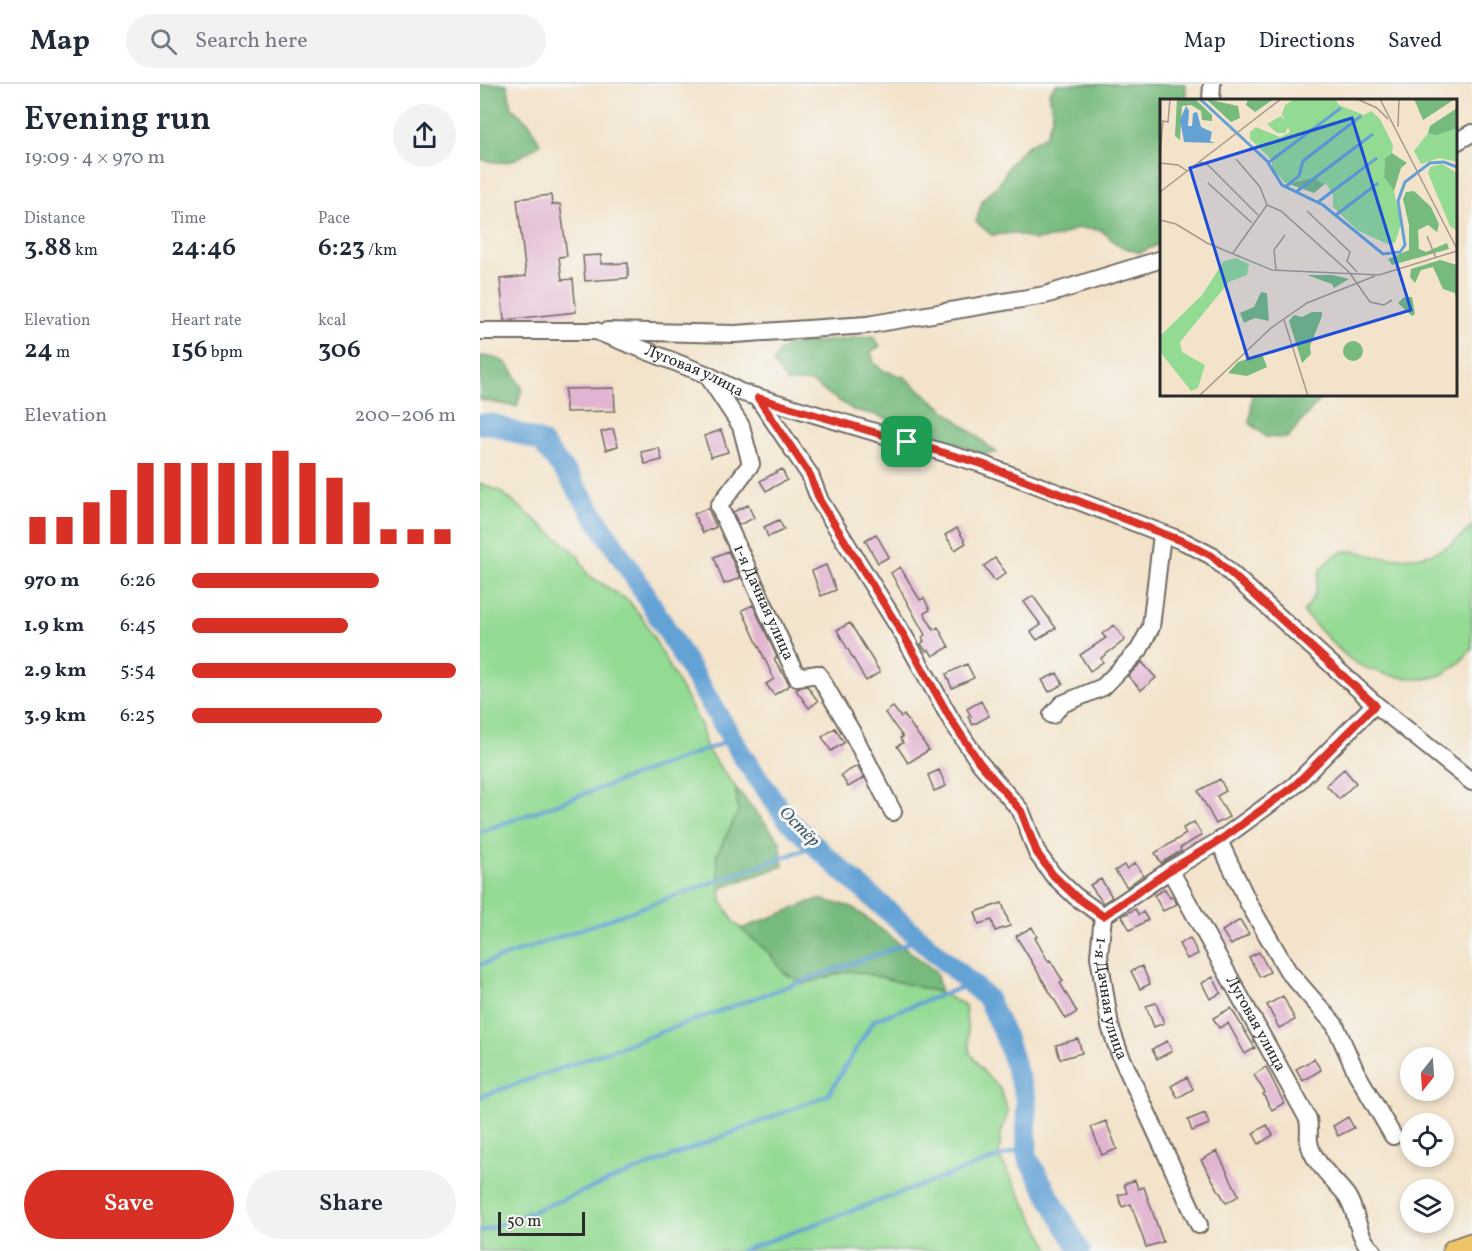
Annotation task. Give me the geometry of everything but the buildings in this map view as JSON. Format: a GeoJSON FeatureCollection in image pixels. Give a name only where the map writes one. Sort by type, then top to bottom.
{"type":"FeatureCollection","features":[{"type":"Feature","properties":{"kind":"highway"},"geometry":{"type":"LineString","coordinates":[[1455,1251],[1472,1245]]}},
{"type":"Feature","properties":{"kind":"street"},"geometry":{"type":"LineString","coordinates":[[1211,99],[1212,84]]}},
{"type":"Feature","properties":{"kind":"street"},"geometry":{"type":"LineString","coordinates":[[1457,141],[1472,133]]}},
{"type":"Feature","properties":{"kind":"street"},"geometry":{"type":"LineString","coordinates":[[597,331],[735,334],[867,325],[1045,296],[1160,259]]}},
{"type":"Feature","properties":{"kind":"street","name":"Луговая улица"},"geometry":{"type":"LineString","coordinates":[[480,331],[597,331],[708,375],[740,393],[982,464],[1185,542],[1212,556],[1375,705],[1472,782]]}},
{"type":"Feature","properties":{"kind":"street","name":"1-я Дачная улица"},"geometry":{"type":"LineString","coordinates":[[708,375],[741,426],[752,464],[719,506],[797,677],[818,674],[853,734],[892,812]]}},
{"type":"Feature","properties":{"kind":"street","name":"1-я Дачная улица"},"geometry":{"type":"LineString","coordinates":[[758,398],[810,475],[820,501],[904,636],[950,718],[979,762],[1021,811],[1037,853],[1053,875],[1075,896],[1103,916],[1099,956],[1110,1026],[1119,1052],[1199,1225]]}},
{"type":"Feature","properties":{"kind":"street"},"geometry":{"type":"LineString","coordinates":[[1052,715],[1062,704],[1103,687],[1140,650],[1150,627],[1162,534]]}},
{"type":"Feature","properties":{"kind":"street"},"geometry":{"type":"LineString","coordinates":[[1103,916],[1170,870],[1219,841],[1294,786],[1375,705]]}},
{"type":"Feature","properties":{"kind":"street"},"geometry":{"type":"LineString","coordinates":[[1219,841],[1249,904],[1288,971],[1335,1025],[1356,1072],[1392,1136]]}},
{"type":"Feature","properties":{"kind":"street","name":"Луговая улица"},"geometry":{"type":"LineString","coordinates":[[1170,870],[1308,1119],[1309,1142],[1330,1178],[1348,1198],[1363,1238],[1373,1251]]}},
{"type":"Feature","properties":{"kind":"green space"},"geometry":{"type":"Polygon","coordinates":[[[480,84],[507,84],[512,108],[530,124],[540,144],[525,154],[505,162],[480,159],[480,84]]]}},
{"type":"Feature","properties":{"kind":"green space"},"geometry":{"type":"Polygon","coordinates":[[[1057,84],[1186,84],[1186,99],[1160,99],[1160,243],[1140,253],[1118,245],[1101,230],[1078,228],[1058,237],[1035,240],[1014,233],[992,235],[976,222],[983,199],[999,184],[1010,164],[1025,147],[1046,135],[1053,114],[1049,92],[1057,84]]]}},
{"type":"Feature","properties":{"kind":"green space"},"geometry":{"type":"Polygon","coordinates":[[[873,336],[880,346],[871,352],[874,363],[882,370],[904,377],[997,453],[984,454],[876,415],[853,410],[811,382],[787,382],[773,363],[779,352],[788,345],[873,336]]]}},
{"type":"Feature","properties":{"kind":"green space"},"geometry":{"type":"Polygon","coordinates":[[[480,356],[497,358],[510,368],[522,388],[517,407],[480,400],[480,356]]]}},
{"type":"Feature","properties":{"kind":"green space"},"geometry":{"type":"Polygon","coordinates":[[[1252,396],[1322,396],[1287,438],[1266,437],[1250,423],[1252,396]]]}},
{"type":"Feature","properties":{"kind":"green space"},"geometry":{"type":"Polygon","coordinates":[[[480,483],[501,492],[577,554],[588,575],[629,601],[644,620],[701,725],[707,750],[736,788],[738,812],[716,856],[722,902],[734,922],[769,953],[783,972],[803,984],[849,971],[941,993],[965,1005],[970,1053],[1000,1089],[1008,1112],[1001,1134],[999,1156],[1051,1251],[480,1251],[480,483]]]}},
{"type":"Feature","properties":{"kind":"green space"},"geometry":{"type":"Polygon","coordinates":[[[1472,526],[1472,649],[1446,673],[1419,679],[1393,676],[1368,668],[1343,653],[1303,612],[1314,596],[1320,570],[1338,554],[1350,551],[1380,557],[1407,558],[1430,554],[1452,544],[1472,526]]]}},
{"type":"Feature","properties":{"kind":"green space"},"geometry":{"type":"Polygon","coordinates":[[[736,788],[780,841],[783,866],[720,888],[716,856],[738,812],[736,788]]]}},
{"type":"Feature","properties":{"kind":"green space"},"geometry":{"type":"Polygon","coordinates":[[[818,899],[852,907],[936,972],[941,993],[849,971],[803,984],[783,972],[769,953],[741,929],[818,899]]]}},
{"type":"Feature","properties":{"kind":"waterway","name":"Остёр"},"geometry":{"type":"LineString","coordinates":[[480,424],[493,424],[541,442],[569,477],[639,584],[743,757],[787,819],[987,998],[1006,1038],[1026,1099],[1027,1157],[1080,1251]]}},
{"type":"Feature","properties":{"kind":"waterway"},"geometry":{"type":"LineString","coordinates":[[480,832],[732,740]]}},
{"type":"Feature","properties":{"kind":"waterway"},"geometry":{"type":"LineString","coordinates":[[480,965],[815,846]]}},
{"type":"Feature","properties":{"kind":"waterway"},"geometry":{"type":"LineString","coordinates":[[480,1097],[920,939]]}},
{"type":"Feature","properties":{"kind":"waterway"},"geometry":{"type":"LineString","coordinates":[[480,1232],[828,1095],[874,1020],[971,984]]}},
{"type":"Feature","properties":{"kind":"waterway"},"geometry":{"type":"LineString","coordinates":[[741,1251],[1027,1147]]}},
{"type":"Feature","properties":{"kind":"route"},"geometry":{"type":"LineString","coordinates":[[758,398],[907,442],[982,464],[1185,542],[1212,556],[1375,705],[1294,786],[1219,841],[1170,870],[1103,916],[1075,896],[1053,875],[1037,853],[1021,811],[979,762],[950,718],[904,636],[820,501],[810,475],[758,398]]}}]}
